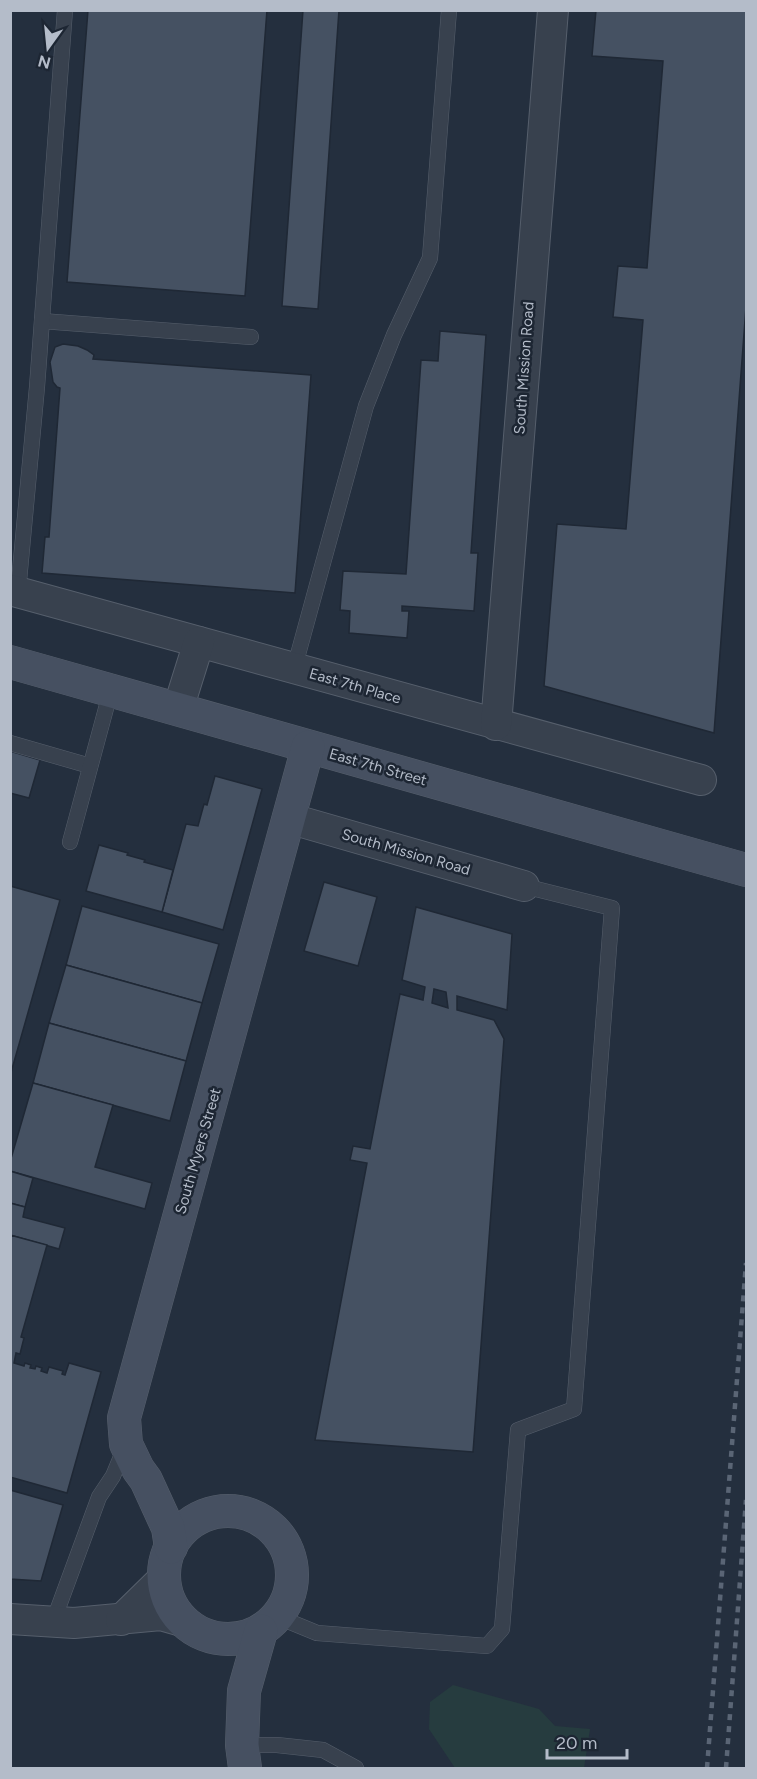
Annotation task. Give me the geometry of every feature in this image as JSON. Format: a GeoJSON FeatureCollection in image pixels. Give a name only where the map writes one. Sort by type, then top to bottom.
{"type":"FeatureCollection","features":[{"type":"Feature","properties":{"kind":"street","name":"South Mission Road"},"geometry":{"type":"LineString","coordinates":[[496,725],[553,10]]}},
{"type":"Feature","properties":{"kind":"street","name":"East 7th Place"},"geometry":{"type":"LineString","coordinates":[[14,591],[701,780]]}},
{"type":"Feature","properties":{"kind":"street"},"geometry":{"type":"LineString","coordinates":[[178,709],[199,642]]}},
{"type":"Feature","properties":{"kind":"street","name":"East 7th Street"},"geometry":{"type":"LineString","coordinates":[[10,662],[747,870]]}},
{"type":"Feature","properties":{"kind":"street","name":"South Myers Street"},"geometry":{"type":"LineString","coordinates":[[167,1563],[168,1528],[126,1444],[124,1418],[308,747]]}},
{"type":"Feature","properties":{"kind":"street","name":"South Mission Road"},"geometry":{"type":"LineString","coordinates":[[288,818],[524,886]]}},
{"type":"Feature","properties":{"kind":"street"},"geometry":{"type":"LineString","coordinates":[[146,1480],[212,1514]]}},
{"type":"Feature","properties":{"kind":"street"},"geometry":{"type":"LineString","coordinates":[[243,1757],[244,1691],[270,1624],[289,1598],[293,1578],[290,1556],[281,1537],[266,1523],[246,1513],[225,1511],[205,1515],[186,1526],[173,1542],[167,1563],[170,1603],[228,1661],[244,1691]]}},
{"type":"Feature","properties":{"kind":"street"},"geometry":{"type":"LineString","coordinates":[[121,1620],[167,1563]]}},
{"type":"Feature","properties":{"kind":"street"},"geometry":{"type":"LineString","coordinates":[[10,1619],[74,1623],[161,1615],[220,1640],[241,1638],[270,1624]]}},
{"type":"Feature","properties":{"kind":"lane"},"geometry":{"type":"LineString","coordinates":[[14,591],[42,321],[65,10]]}},
{"type":"Feature","properties":{"kind":"lane"},"geometry":{"type":"LineString","coordinates":[[294,669],[366,406],[394,335],[430,258],[449,10]]}},
{"type":"Feature","properties":{"kind":"lane"},"geometry":{"type":"LineString","coordinates":[[42,321],[251,337]]}},
{"type":"Feature","properties":{"kind":"lane"},"geometry":{"type":"LineString","coordinates":[[70,842],[111,690]]}},
{"type":"Feature","properties":{"kind":"lane"},"geometry":{"type":"LineString","coordinates":[[10,743],[90,766]]}},
{"type":"Feature","properties":{"kind":"lane"},"geometry":{"type":"LineString","coordinates":[[270,1624],[317,1633],[487,1646],[502,1629],[518,1430],[574,1409],[612,908],[524,886]]}},
{"type":"Feature","properties":{"kind":"lane"},"geometry":{"type":"LineString","coordinates":[[53,1622],[99,1497],[113,1476],[126,1444]]}},
{"type":"Feature","properties":{"kind":"lane"},"geometry":{"type":"LineString","coordinates":[[243,1757],[277,1745],[323,1750],[356,1768]]}},
{"type":"Feature","properties":{"kind":"green space"},"geometry":{"type":"Polygon","coordinates":[[[453,1685],[539,1709],[555,1726],[590,1729],[584,1768],[455,1768],[429,1729],[430,1702],[453,1685]]]}},
{"type":"Feature","properties":{"kind":"building"},"geometry":{"type":"Polygon","coordinates":[[[88,10],[267,10],[245,296],[67,282],[88,10]]]}},
{"type":"Feature","properties":{"kind":"building"},"geometry":{"type":"Polygon","coordinates":[[[303,10],[339,10],[318,309],[282,306],[303,10]]]}},
{"type":"Feature","properties":{"kind":"building"},"geometry":{"type":"Polygon","coordinates":[[[596,10],[746,10],[746,307],[714,733],[544,686],[557,524],[626,529],[643,320],[613,317],[618,266],[647,268],[663,61],[592,56],[596,10]]]}},
{"type":"Feature","properties":{"kind":"building"},"geometry":{"type":"Polygon","coordinates":[[[440,331],[486,335],[471,553],[478,553],[474,611],[402,606],[402,611],[409,611],[407,638],[349,633],[350,611],[340,610],[343,571],[406,574],[421,360],[438,361],[440,331]]]}},
{"type":"Feature","properties":{"kind":"building"},"geometry":{"type":"Polygon","coordinates":[[[63,344],[87,350],[94,355],[93,359],[311,375],[295,593],[42,573],[45,537],[49,537],[60,388],[53,382],[50,362],[55,347],[63,344]]]}},
{"type":"Feature","properties":{"kind":"building"},"geometry":{"type":"Polygon","coordinates":[[[10,751],[40,760],[29,798],[10,793],[10,751]]]}},
{"type":"Feature","properties":{"kind":"building"},"geometry":{"type":"Polygon","coordinates":[[[215,776],[262,789],[223,930],[162,912],[186,824],[198,826],[215,776]]]}},
{"type":"Feature","properties":{"kind":"building"},"geometry":{"type":"Polygon","coordinates":[[[99,845],[173,870],[162,912],[86,891],[99,845]]]}},
{"type":"Feature","properties":{"kind":"building"},"geometry":{"type":"Polygon","coordinates":[[[324,882],[377,897],[358,966],[304,951],[324,882]]]}},
{"type":"Feature","properties":{"kind":"building"},"geometry":{"type":"Polygon","coordinates":[[[10,886],[60,900],[10,1076],[10,886]]]}},
{"type":"Feature","properties":{"kind":"building"},"geometry":{"type":"Polygon","coordinates":[[[82,906],[219,944],[202,1003],[66,965],[82,906]]]}},
{"type":"Feature","properties":{"kind":"building"},"geometry":{"type":"Polygon","coordinates":[[[416,907],[512,934],[507,1010],[457,996],[457,1010],[494,1020],[504,1039],[473,1452],[315,1440],[367,1163],[350,1160],[353,1146],[370,1149],[400,994],[423,1000],[425,987],[402,980],[416,907]],[[434,989],[432,1003],[448,1008],[446,992],[434,989]]]}},
{"type":"Feature","properties":{"kind":"building"},"geometry":{"type":"Polygon","coordinates":[[[66,965],[202,1003],[186,1061],[49,1023],[66,965]]]}},
{"type":"Feature","properties":{"kind":"building"},"geometry":{"type":"Polygon","coordinates":[[[49,1023],[186,1061],[170,1121],[33,1083],[49,1023]]]}},
{"type":"Feature","properties":{"kind":"building"},"geometry":{"type":"Polygon","coordinates":[[[33,1083],[113,1105],[95,1167],[152,1183],[145,1209],[10,1171],[10,1162],[33,1083]]]}},
{"type":"Feature","properties":{"kind":"building"},"geometry":{"type":"Polygon","coordinates":[[[10,1171],[33,1178],[25,1207],[10,1203],[10,1171]]]}},
{"type":"Feature","properties":{"kind":"building"},"geometry":{"type":"Polygon","coordinates":[[[10,1203],[25,1207],[23,1217],[65,1228],[59,1249],[10,1235],[10,1203]]]}},
{"type":"Feature","properties":{"kind":"building"},"geometry":{"type":"Polygon","coordinates":[[[10,1235],[47,1245],[21,1337],[24,1338],[20,1354],[16,1353],[14,1363],[24,1366],[25,1363],[35,1369],[36,1366],[47,1373],[49,1367],[63,1371],[62,1374],[65,1375],[69,1363],[101,1372],[67,1493],[10,1477],[10,1235]]]}},
{"type":"Feature","properties":{"kind":"building"},"geometry":{"type":"Polygon","coordinates":[[[10,1490],[63,1505],[41,1581],[10,1579],[10,1490]]]}},
{"type":"Feature","properties":{"kind":"railway"},"geometry":{"type":"LineString","coordinates":[[707,1768],[746,1263]]}},
{"type":"Feature","properties":{"kind":"railway"},"geometry":{"type":"LineString","coordinates":[[726,1768],[746,1500]]}}]}
